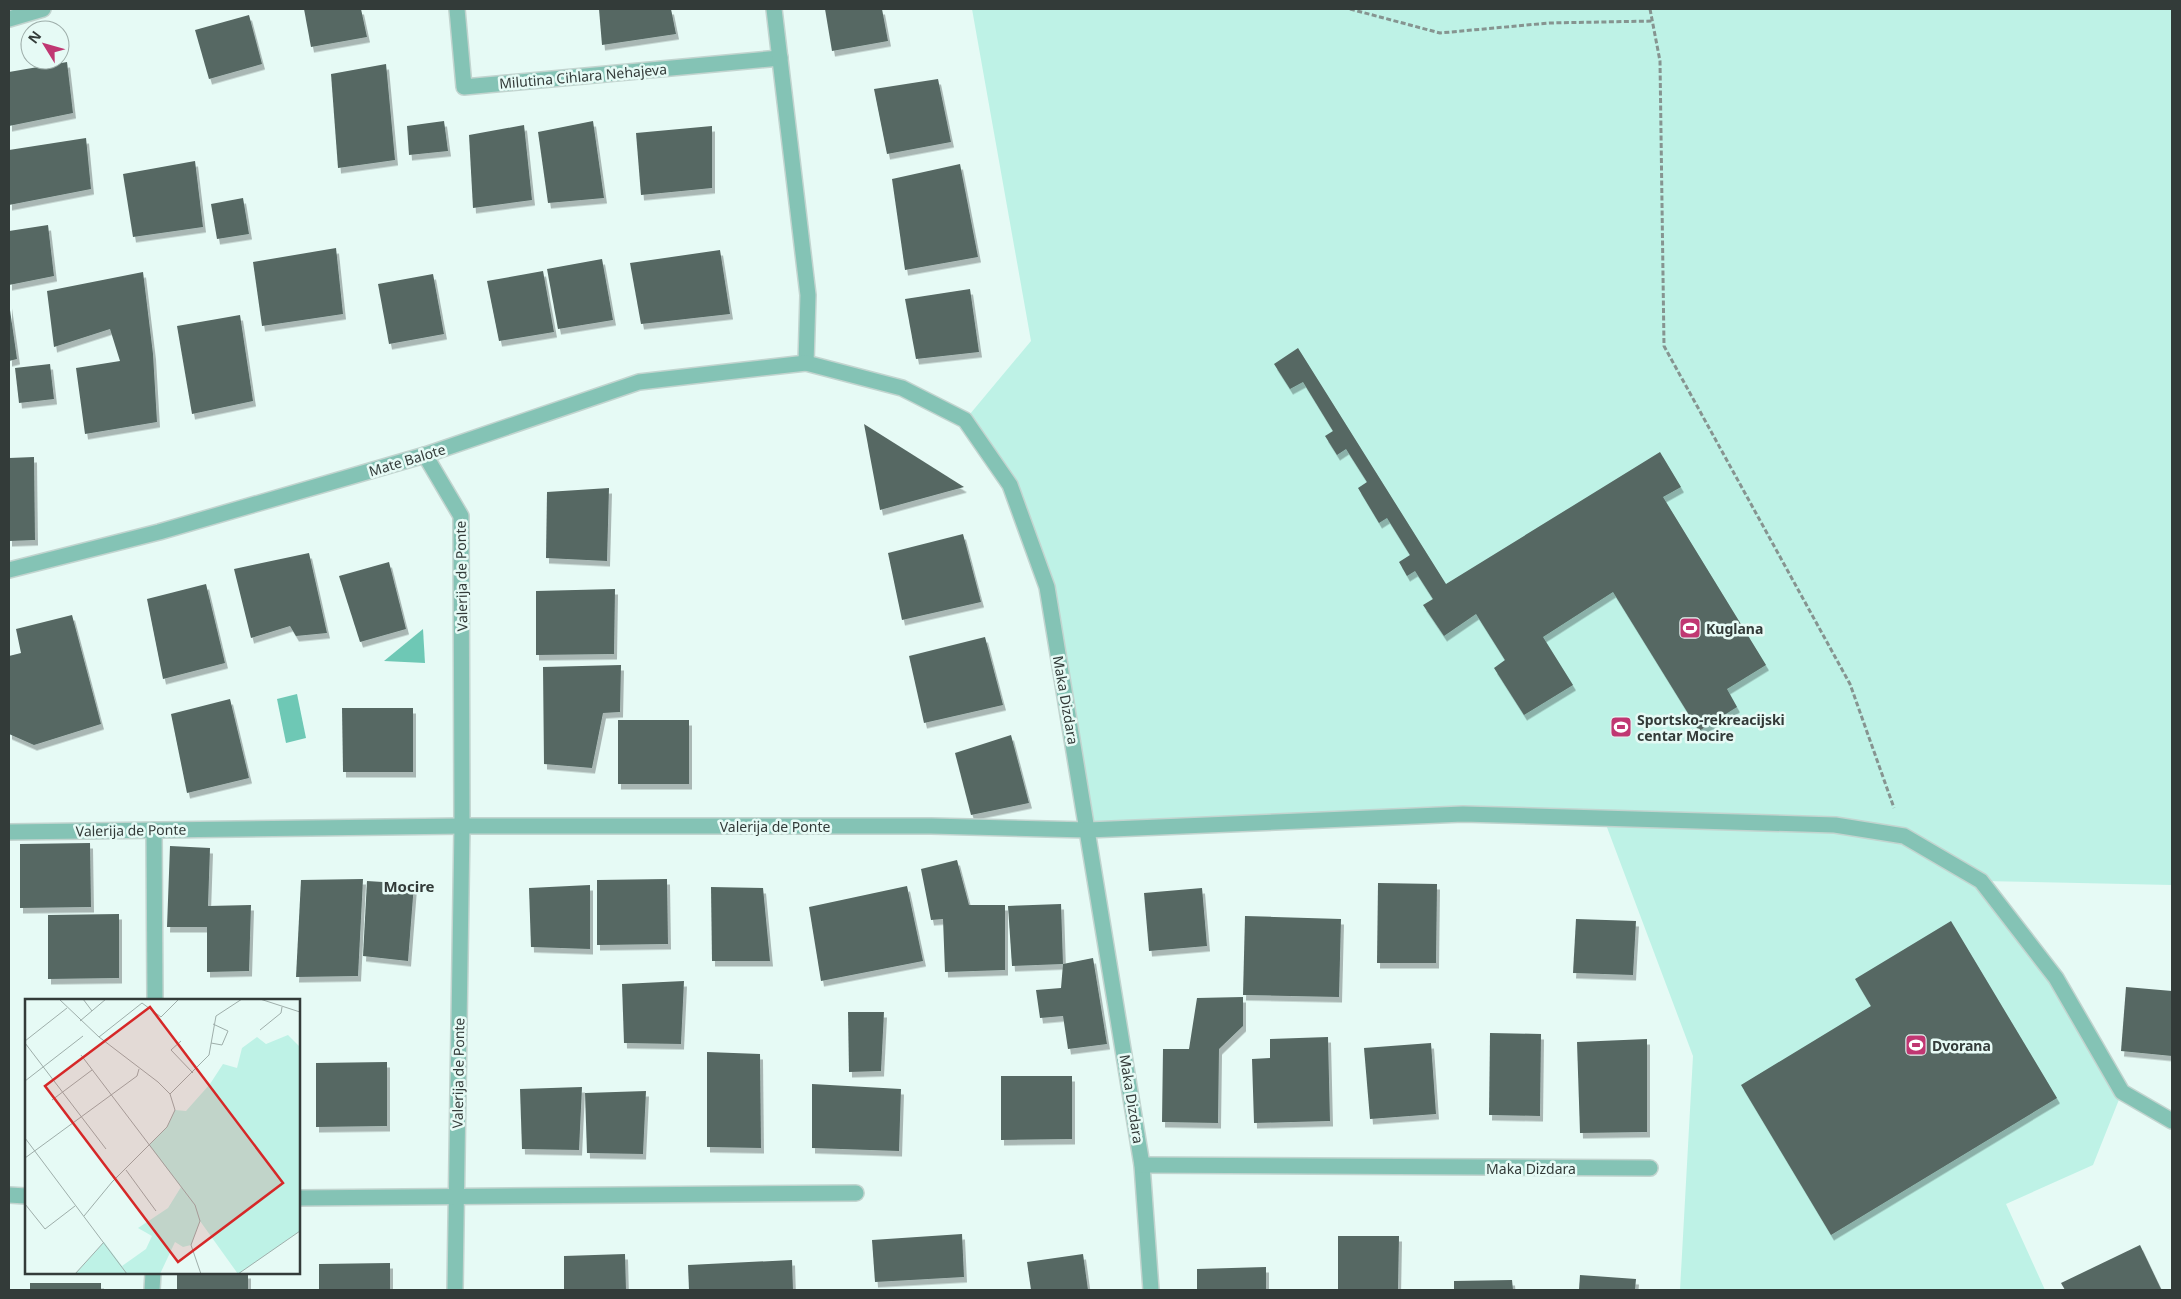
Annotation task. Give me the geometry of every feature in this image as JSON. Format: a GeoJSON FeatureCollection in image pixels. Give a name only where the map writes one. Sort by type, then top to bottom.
{"type":"FeatureCollection","features":[{"type":"Feature","properties":{"kind":"street"},"geometry":{"type":"LineString","coordinates":[[9,19],[44,9]]}},
{"type":"Feature","properties":{"kind":"street","name":"Milutina Cihlara Nehajeva"},"geometry":{"type":"LineString","coordinates":[[457,9],[464,87],[780,58]]}},
{"type":"Feature","properties":{"kind":"street"},"geometry":{"type":"LineString","coordinates":[[774,9],[808,295],[806,363]]}},
{"type":"Feature","properties":{"kind":"street","name":"Mate Balote"},"geometry":{"type":"LineString","coordinates":[[9,570],[159,532],[424,455],[639,382],[806,363]]}},
{"type":"Feature","properties":{"kind":"street","name":"Maka Dizdara"},"geometry":{"type":"LineString","coordinates":[[806,363],[902,388],[965,420],[1010,485],[1047,587],[1142,1165],[1151,1290]]}},
{"type":"Feature","properties":{"kind":"street","name":"Valerija de Ponte"},"geometry":{"type":"LineString","coordinates":[[424,455],[461,516],[462,826],[455,1290]]}},
{"type":"Feature","properties":{"kind":"street","name":"Valerija de Ponte"},"geometry":{"type":"LineString","coordinates":[[9,832],[462,826],[931,826],[1088,830],[1463,814],[1835,825],[1904,836]]}},
{"type":"Feature","properties":{"kind":"street"},"geometry":{"type":"LineString","coordinates":[[154,830],[155,999]]}},
{"type":"Feature","properties":{"kind":"street"},"geometry":{"type":"LineString","coordinates":[[1904,836],[1981,881],[2056,978],[2122,1092],[2172,1121]]}},
{"type":"Feature","properties":{"kind":"street","name":"Maka Dizdara"},"geometry":{"type":"LineString","coordinates":[[1142,1165],[1650,1168]]}},
{"type":"Feature","properties":{"kind":"street"},"geometry":{"type":"LineString","coordinates":[[300,1198],[856,1193]]}},
{"type":"Feature","properties":{"kind":"street"},"geometry":{"type":"LineString","coordinates":[[9,1195],[25,1196]]}},
{"type":"Feature","properties":{"kind":"street"},"geometry":{"type":"LineString","coordinates":[[152,1290],[153,1274]]}},
{"type":"Feature","properties":{"kind":"path"},"geometry":{"type":"LineString","coordinates":[[1350,9],[1440,33],[1549,24],[1653,22]]}},
{"type":"Feature","properties":{"kind":"path"},"geometry":{"type":"LineString","coordinates":[[1650,9],[1660,61],[1664,346],[1850,684],[1904,836]]}},
{"type":"Feature","properties":{"kind":"shaded area"},"geometry":{"type":"Polygon","coordinates":[[[972,9],[2172,9],[2172,885],[1982,881],[2056,978],[2122,1092],[2093,1165],[2006,1204],[2045,1290],[1680,1290],[1693,1056],[1605,822],[1516,816],[1088,830],[1047,587],[1010,485],[965,420],[1031,341],[972,9]]]}},
{"type":"Feature","properties":{"kind":"shaded area"},"geometry":{"type":"Polygon","coordinates":[[[423,629],[425,663],[384,661],[423,629]]]}},
{"type":"Feature","properties":{"kind":"shaded area"},"geometry":{"type":"Polygon","coordinates":[[[297,694],[306,738],[286,743],[277,699],[297,694]]]}},
{"type":"Feature","properties":{"kind":"building"},"geometry":{"type":"Polygon","coordinates":[[[304,9],[361,9],[367,37],[311,47],[304,9]]]}},
{"type":"Feature","properties":{"kind":"building"},"geometry":{"type":"Polygon","coordinates":[[[599,9],[671,9],[676,34],[602,45],[599,9]]]}},
{"type":"Feature","properties":{"kind":"building"},"geometry":{"type":"Polygon","coordinates":[[[825,9],[882,9],[888,41],[832,51],[825,9]]]}},
{"type":"Feature","properties":{"kind":"building"},"geometry":{"type":"Polygon","coordinates":[[[249,15],[262,64],[209,79],[195,30],[249,15]]]}},
{"type":"Feature","properties":{"kind":"building"},"geometry":{"type":"Polygon","coordinates":[[[386,64],[395,160],[338,168],[331,74],[386,64]]]}},
{"type":"Feature","properties":{"kind":"building"},"geometry":{"type":"Polygon","coordinates":[[[21,70],[68,70],[73,113],[9,126],[9,72],[21,70]]]}},
{"type":"Feature","properties":{"kind":"building"},"geometry":{"type":"Polygon","coordinates":[[[938,79],[951,142],[887,154],[874,89],[938,79]]]}},
{"type":"Feature","properties":{"kind":"building"},"geometry":{"type":"Polygon","coordinates":[[[444,121],[448,151],[409,155],[407,126],[444,121]]]}},
{"type":"Feature","properties":{"kind":"building"},"geometry":{"type":"Polygon","coordinates":[[[593,121],[604,198],[548,203],[538,132],[593,121]]]}},
{"type":"Feature","properties":{"kind":"building"},"geometry":{"type":"Polygon","coordinates":[[[524,125],[532,200],[473,208],[469,135],[524,125]]]}},
{"type":"Feature","properties":{"kind":"building"},"geometry":{"type":"Polygon","coordinates":[[[712,126],[712,188],[641,195],[636,133],[712,126]]]}},
{"type":"Feature","properties":{"kind":"building"},"geometry":{"type":"Polygon","coordinates":[[[86,138],[91,189],[9,205],[9,150],[86,138]]]}},
{"type":"Feature","properties":{"kind":"building"},"geometry":{"type":"Polygon","coordinates":[[[195,161],[203,227],[133,237],[123,174],[195,161]]]}},
{"type":"Feature","properties":{"kind":"building"},"geometry":{"type":"Polygon","coordinates":[[[960,164],[978,257],[905,270],[892,179],[960,164]]]}},
{"type":"Feature","properties":{"kind":"building"},"geometry":{"type":"Polygon","coordinates":[[[243,198],[249,234],[217,239],[211,204],[243,198]]]}},
{"type":"Feature","properties":{"kind":"building"},"geometry":{"type":"Polygon","coordinates":[[[48,225],[54,276],[9,285],[9,231],[48,225]]]}},
{"type":"Feature","properties":{"kind":"building"},"geometry":{"type":"Polygon","coordinates":[[[336,248],[343,314],[262,326],[253,262],[336,248]]]}},
{"type":"Feature","properties":{"kind":"building"},"geometry":{"type":"Polygon","coordinates":[[[720,250],[730,314],[641,324],[630,263],[720,250]]]}},
{"type":"Feature","properties":{"kind":"building"},"geometry":{"type":"Polygon","coordinates":[[[602,259],[613,320],[558,329],[547,269],[602,259]]]}},
{"type":"Feature","properties":{"kind":"building"},"geometry":{"type":"Polygon","coordinates":[[[543,271],[554,332],[499,341],[487,281],[543,271]]]}},
{"type":"Feature","properties":{"kind":"building"},"geometry":{"type":"Polygon","coordinates":[[[143,272],[153,354],[157,422],[85,434],[76,368],[120,361],[110,329],[54,347],[47,291],[143,272]]]}},
{"type":"Feature","properties":{"kind":"building"},"geometry":{"type":"Polygon","coordinates":[[[433,274],[444,334],[389,344],[378,284],[433,274]]]}},
{"type":"Feature","properties":{"kind":"building"},"geometry":{"type":"Polygon","coordinates":[[[970,289],[979,352],[916,359],[905,299],[970,289]]]}},
{"type":"Feature","properties":{"kind":"building"},"geometry":{"type":"Polygon","coordinates":[[[9,303],[17,359],[9,361],[9,303]]]}},
{"type":"Feature","properties":{"kind":"building"},"geometry":{"type":"Polygon","coordinates":[[[240,315],[253,401],[192,414],[177,326],[240,315]]]}},
{"type":"Feature","properties":{"kind":"building"},"geometry":{"type":"Polygon","coordinates":[[[1298,348],[1446,584],[1660,452],[1681,487],[1663,497],[1766,665],[1727,689],[1737,707],[1699,731],[1613,592],[1543,637],[1573,685],[1524,715],[1494,668],[1505,660],[1476,614],[1444,636],[1423,605],[1433,599],[1415,571],[1407,576],[1399,562],[1410,555],[1387,518],[1379,523],[1358,488],[1367,482],[1346,449],[1337,455],[1325,436],[1333,431],[1303,382],[1290,389],[1274,364],[1298,348]]]}},
{"type":"Feature","properties":{"kind":"building"},"geometry":{"type":"Polygon","coordinates":[[[50,364],[54,399],[19,403],[15,368],[50,364]]]}},
{"type":"Feature","properties":{"kind":"building"},"geometry":{"type":"Polygon","coordinates":[[[864,424],[964,487],[880,510],[864,424]]]}},
{"type":"Feature","properties":{"kind":"building"},"geometry":{"type":"Polygon","coordinates":[[[34,457],[35,540],[9,541],[9,458],[34,457]]]}},
{"type":"Feature","properties":{"kind":"building"},"geometry":{"type":"Polygon","coordinates":[[[609,488],[607,561],[546,558],[547,492],[609,488]]]}},
{"type":"Feature","properties":{"kind":"building"},"geometry":{"type":"Polygon","coordinates":[[[963,534],[981,602],[902,620],[888,553],[963,534]]]}},
{"type":"Feature","properties":{"kind":"building"},"geometry":{"type":"Polygon","coordinates":[[[309,553],[327,633],[296,636],[290,626],[251,638],[234,569],[309,553]]]}},
{"type":"Feature","properties":{"kind":"building"},"geometry":{"type":"Polygon","coordinates":[[[389,562],[406,629],[360,642],[339,576],[389,562]]]}},
{"type":"Feature","properties":{"kind":"building"},"geometry":{"type":"Polygon","coordinates":[[[206,584],[225,663],[163,679],[147,599],[206,584]]]}},
{"type":"Feature","properties":{"kind":"building"},"geometry":{"type":"Polygon","coordinates":[[[615,589],[614,654],[536,655],[536,591],[615,589]]]}},
{"type":"Feature","properties":{"kind":"building"},"geometry":{"type":"Polygon","coordinates":[[[72,615],[101,724],[34,745],[9,734],[9,656],[21,653],[16,629],[72,615]]]}},
{"type":"Feature","properties":{"kind":"building"},"geometry":{"type":"Polygon","coordinates":[[[985,637],[1003,705],[924,723],[909,656],[985,637]]]}},
{"type":"Feature","properties":{"kind":"building"},"geometry":{"type":"Polygon","coordinates":[[[621,665],[620,712],[603,713],[592,768],[544,764],[543,667],[621,665]]]}},
{"type":"Feature","properties":{"kind":"building"},"geometry":{"type":"Polygon","coordinates":[[[230,699],[249,778],[187,793],[171,714],[230,699]]]}},
{"type":"Feature","properties":{"kind":"building"},"geometry":{"type":"Polygon","coordinates":[[[342,708],[413,708],[413,772],[343,772],[342,708]]]}},
{"type":"Feature","properties":{"kind":"building"},"geometry":{"type":"Polygon","coordinates":[[[618,720],[689,720],[689,784],[618,784],[618,720]]]}},
{"type":"Feature","properties":{"kind":"building"},"geometry":{"type":"Polygon","coordinates":[[[1011,735],[1029,803],[971,815],[955,753],[1011,735]]]}},
{"type":"Feature","properties":{"kind":"building"},"geometry":{"type":"Polygon","coordinates":[[[90,843],[91,907],[20,908],[20,844],[90,843]]]}},
{"type":"Feature","properties":{"kind":"building"},"geometry":{"type":"Polygon","coordinates":[[[170,846],[210,848],[208,906],[251,905],[249,971],[207,972],[207,927],[167,927],[170,846]]]}},
{"type":"Feature","properties":{"kind":"building"},"geometry":{"type":"Polygon","coordinates":[[[957,860],[969,905],[1005,905],[1005,970],[945,972],[943,919],[931,920],[921,869],[957,860]]]}},
{"type":"Feature","properties":{"kind":"building"},"geometry":{"type":"Polygon","coordinates":[[[363,879],[358,976],[296,977],[301,880],[363,879]]]}},
{"type":"Feature","properties":{"kind":"building"},"geometry":{"type":"Polygon","coordinates":[[[667,879],[668,944],[597,945],[597,880],[667,879]]]}},
{"type":"Feature","properties":{"kind":"building"},"geometry":{"type":"Polygon","coordinates":[[[367,881],[414,884],[408,961],[363,956],[367,881]]]}},
{"type":"Feature","properties":{"kind":"building"},"geometry":{"type":"Polygon","coordinates":[[[1378,883],[1437,884],[1436,963],[1377,963],[1378,883]]]}},
{"type":"Feature","properties":{"kind":"building"},"geometry":{"type":"Polygon","coordinates":[[[590,885],[590,949],[531,947],[529,888],[590,885]]]}},
{"type":"Feature","properties":{"kind":"building"},"geometry":{"type":"Polygon","coordinates":[[[907,886],[923,961],[821,981],[809,907],[907,886]]]}},
{"type":"Feature","properties":{"kind":"building"},"geometry":{"type":"Polygon","coordinates":[[[711,887],[763,888],[770,961],[712,961],[711,887]]]}},
{"type":"Feature","properties":{"kind":"building"},"geometry":{"type":"Polygon","coordinates":[[[1202,888],[1207,946],[1149,951],[1144,893],[1202,888]]]}},
{"type":"Feature","properties":{"kind":"building"},"geometry":{"type":"Polygon","coordinates":[[[1061,904],[1063,964],[1012,966],[1008,906],[1061,904]]]}},
{"type":"Feature","properties":{"kind":"building"},"geometry":{"type":"Polygon","coordinates":[[[119,914],[119,978],[48,979],[48,915],[119,914]]]}},
{"type":"Feature","properties":{"kind":"building"},"geometry":{"type":"Polygon","coordinates":[[[1245,916],[1341,919],[1339,997],[1243,995],[1245,916]]]}},
{"type":"Feature","properties":{"kind":"building"},"geometry":{"type":"Polygon","coordinates":[[[1576,919],[1636,921],[1633,975],[1573,973],[1576,919]]]}},
{"type":"Feature","properties":{"kind":"building","name":"Dvorana"},"geometry":{"type":"Polygon","coordinates":[[[1951,921],[2057,1098],[1831,1235],[1741,1085],[1871,1006],[1855,979],[1951,921]]]}},
{"type":"Feature","properties":{"kind":"building"},"geometry":{"type":"Polygon","coordinates":[[[1093,958],[1107,1044],[1068,1049],[1063,1016],[1040,1018],[1036,990],[1061,988],[1063,964],[1093,958]]]}},
{"type":"Feature","properties":{"kind":"building"},"geometry":{"type":"Polygon","coordinates":[[[684,981],[681,1044],[624,1043],[622,984],[684,981]]]}},
{"type":"Feature","properties":{"kind":"building"},"geometry":{"type":"Polygon","coordinates":[[[2126,987],[2172,991],[2172,1056],[2121,1051],[2126,987]]]}},
{"type":"Feature","properties":{"kind":"building"},"geometry":{"type":"Polygon","coordinates":[[[1243,997],[1243,1026],[1219,1049],[1218,1123],[1162,1122],[1163,1049],[1189,1049],[1197,998],[1243,997]]]}},
{"type":"Feature","properties":{"kind":"building"},"geometry":{"type":"Polygon","coordinates":[[[848,1012],[884,1012],[881,1071],[849,1072],[848,1012]]]}},
{"type":"Feature","properties":{"kind":"building"},"geometry":{"type":"Polygon","coordinates":[[[1490,1033],[1541,1034],[1540,1116],[1489,1115],[1490,1033]]]}},
{"type":"Feature","properties":{"kind":"building"},"geometry":{"type":"Polygon","coordinates":[[[1328,1037],[1330,1121],[1254,1123],[1252,1059],[1270,1058],[1270,1039],[1328,1037]]]}},
{"type":"Feature","properties":{"kind":"building"},"geometry":{"type":"Polygon","coordinates":[[[1647,1039],[1647,1132],[1580,1133],[1577,1042],[1647,1039]]]}},
{"type":"Feature","properties":{"kind":"building"},"geometry":{"type":"Polygon","coordinates":[[[1431,1043],[1436,1114],[1370,1119],[1364,1048],[1431,1043]]]}},
{"type":"Feature","properties":{"kind":"building"},"geometry":{"type":"Polygon","coordinates":[[[707,1052],[760,1054],[761,1148],[707,1147],[707,1052]]]}},
{"type":"Feature","properties":{"kind":"building"},"geometry":{"type":"Polygon","coordinates":[[[387,1062],[387,1126],[316,1127],[316,1063],[387,1062]]]}},
{"type":"Feature","properties":{"kind":"building"},"geometry":{"type":"Polygon","coordinates":[[[1001,1076],[1072,1076],[1072,1139],[1001,1140],[1001,1076]]]}},
{"type":"Feature","properties":{"kind":"building"},"geometry":{"type":"Polygon","coordinates":[[[812,1084],[901,1089],[899,1151],[812,1148],[812,1084]]]}},
{"type":"Feature","properties":{"kind":"building"},"geometry":{"type":"Polygon","coordinates":[[[582,1087],[579,1150],[522,1149],[520,1089],[582,1087]]]}},
{"type":"Feature","properties":{"kind":"building"},"geometry":{"type":"Polygon","coordinates":[[[646,1091],[643,1154],[587,1153],[585,1093],[646,1091]]]}},
{"type":"Feature","properties":{"kind":"building"},"geometry":{"type":"Polygon","coordinates":[[[962,1234],[964,1277],[875,1282],[872,1240],[962,1234]]]}},
{"type":"Feature","properties":{"kind":"building"},"geometry":{"type":"Polygon","coordinates":[[[1338,1236],[1399,1236],[1398,1290],[1338,1290],[1338,1236]]]}},
{"type":"Feature","properties":{"kind":"building"},"geometry":{"type":"Polygon","coordinates":[[[2140,1245],[2161,1289],[2065,1290],[2061,1283],[2140,1245]]]}},
{"type":"Feature","properties":{"kind":"building"},"geometry":{"type":"Polygon","coordinates":[[[625,1254],[626,1290],[564,1290],[564,1256],[625,1254]]]}},
{"type":"Feature","properties":{"kind":"building"},"geometry":{"type":"Polygon","coordinates":[[[1083,1254],[1088,1290],[1031,1290],[1027,1262],[1083,1254]]]}},
{"type":"Feature","properties":{"kind":"building"},"geometry":{"type":"Polygon","coordinates":[[[792,1260],[793,1290],[689,1290],[688,1265],[792,1260]]]}},
{"type":"Feature","properties":{"kind":"building"},"geometry":{"type":"Polygon","coordinates":[[[390,1263],[390,1290],[319,1290],[319,1264],[390,1263]]]}},
{"type":"Feature","properties":{"kind":"building"},"geometry":{"type":"Polygon","coordinates":[[[1266,1267],[1266,1290],[1197,1290],[1197,1269],[1266,1267]]]}},
{"type":"Feature","properties":{"kind":"building"},"geometry":{"type":"Polygon","coordinates":[[[177,1274],[248,1274],[248,1290],[177,1290],[177,1274]]]}},
{"type":"Feature","properties":{"kind":"building"},"geometry":{"type":"Polygon","coordinates":[[[1580,1275],[1636,1279],[1635,1290],[1579,1290],[1580,1275]]]}},
{"type":"Feature","properties":{"kind":"building"},"geometry":{"type":"Polygon","coordinates":[[[1512,1280],[1513,1290],[1454,1290],[1454,1281],[1512,1280]]]}},
{"type":"Feature","properties":{"kind":"building"},"geometry":{"type":"Polygon","coordinates":[[[30,1283],[101,1283],[101,1290],[30,1290],[30,1283]]]}},
{"type":"Feature","properties":{"kind":"place","name":"Kuglana"},"geometry":{"type":"Point","coordinates":[1690,628]}},
{"type":"Feature","properties":{"kind":"place","name":"Sportsko-rekreacijski centar Mocire"},"geometry":{"type":"Point","coordinates":[1621,727]}},
{"type":"Feature","properties":{"kind":"place","name":"Dvorana"},"geometry":{"type":"Point","coordinates":[1916,1045]}},
{"type":"Feature","properties":{"kind":"district","name":"Mocire"},"geometry":{"type":"Point","coordinates":[409,886]}}]}
